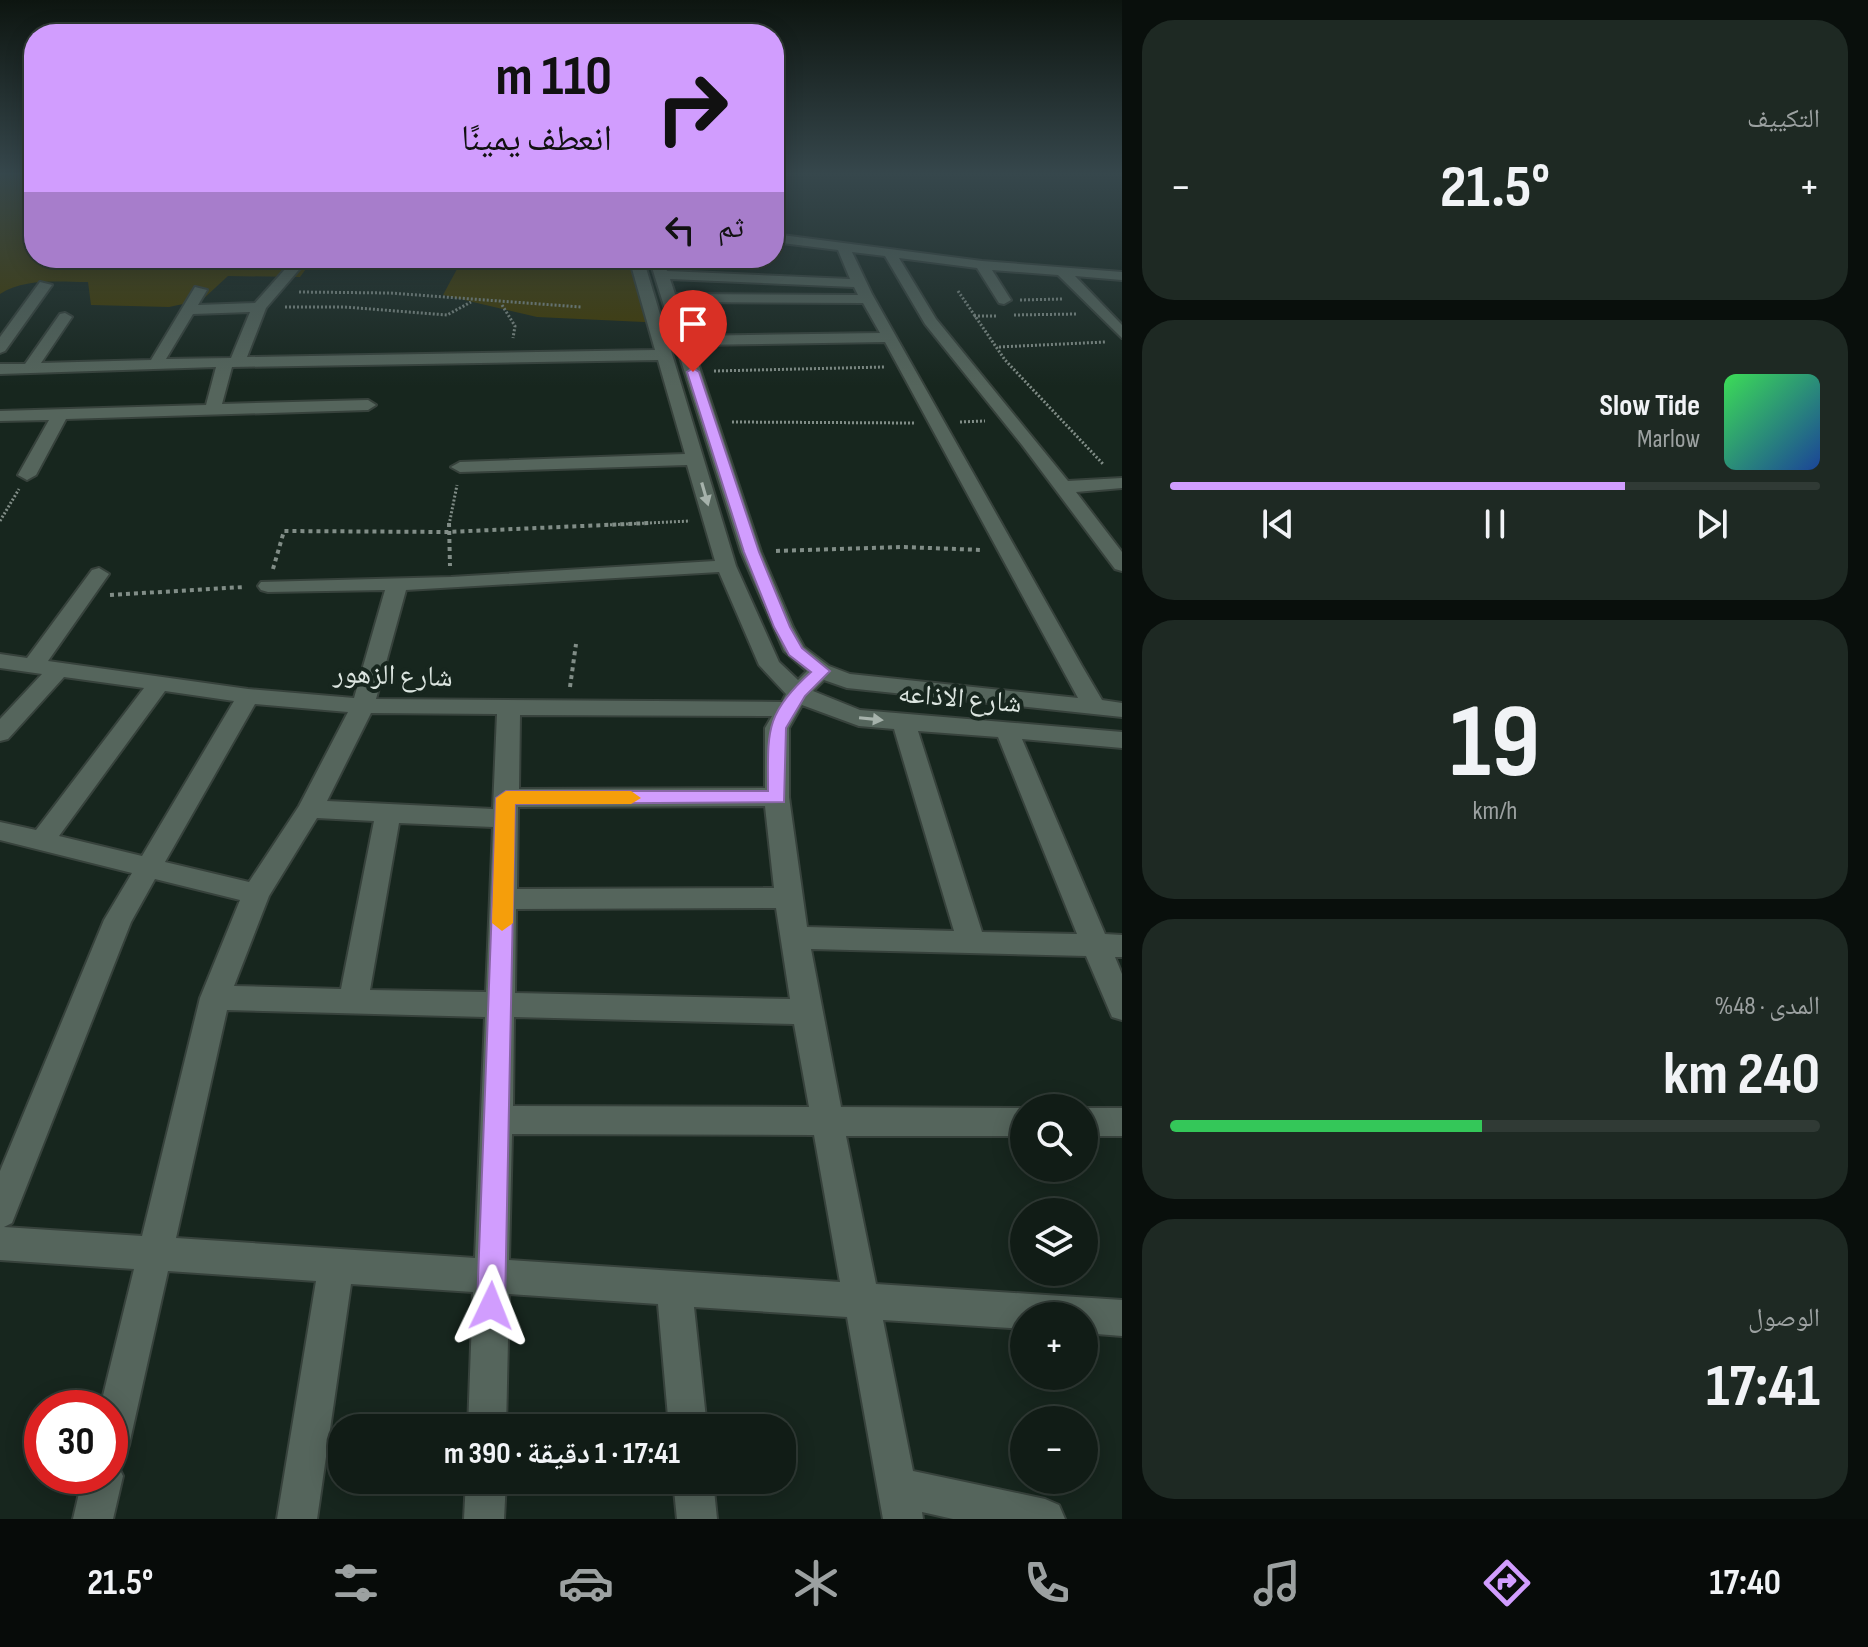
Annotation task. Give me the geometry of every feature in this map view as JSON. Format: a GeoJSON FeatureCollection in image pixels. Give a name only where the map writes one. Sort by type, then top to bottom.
{"type":"FeatureCollection","features":[{"type":"Feature","properties":{"kind":"street"},"geometry":{"type":"LineString","coordinates":[[825,244],[982,265],[1122,276]]}},
{"type":"Feature","properties":{"kind":"street"},"geometry":{"type":"LineString","coordinates":[[843,246],[861,291],[907,366],[1004,551],[1095,708]]}},
{"type":"Feature","properties":{"kind":"street"},"geometry":{"type":"LineString","coordinates":[[889,252],[917,303],[1122,565]]}},
{"type":"Feature","properties":{"kind":"street"},"geometry":{"type":"LineString","coordinates":[[982,265],[1004,300]]}},
{"type":"Feature","properties":{"kind":"street"},"geometry":{"type":"LineString","coordinates":[[213,409],[231,363],[259,307],[293,268]]}},
{"type":"Feature","properties":{"kind":"street"},"geometry":{"type":"LineString","coordinates":[[638,268],[726,566],[770,665],[792,701]]}},
{"type":"Feature","properties":{"kind":"street"},"geometry":{"type":"LineString","coordinates":[[660,268],[751,552],[795,651],[821,671],[792,701],[777,728],[777,797],[794,938],[900,1503],[1045,1519]]}},
{"type":"Feature","properties":{"kind":"street"},"geometry":{"type":"LineString","coordinates":[[675,268],[861,291]]}},
{"type":"Feature","properties":{"kind":"street"},"geometry":{"type":"LineString","coordinates":[[1062,271],[1122,334]]}},
{"type":"Feature","properties":{"kind":"street"},"geometry":{"type":"LineString","coordinates":[[0,348],[45,285]]}},
{"type":"Feature","properties":{"kind":"street"},"geometry":{"type":"LineString","coordinates":[[156,364],[200,290]]}},
{"type":"Feature","properties":{"kind":"street"},"geometry":{"type":"LineString","coordinates":[[670,298],[861,291]]}},
{"type":"Feature","properties":{"kind":"street"},"geometry":{"type":"LineString","coordinates":[[186,310],[259,307]]}},
{"type":"Feature","properties":{"kind":"street"},"geometry":{"type":"LineString","coordinates":[[30,368],[65,317]]}},
{"type":"Feature","properties":{"kind":"street"},"geometry":{"type":"LineString","coordinates":[[684,341],[888,337]]}},
{"type":"Feature","properties":{"kind":"street"},"geometry":{"type":"LineString","coordinates":[[0,369],[664,355]]}},
{"type":"Feature","properties":{"kind":"street"},"geometry":{"type":"LineString","coordinates":[[0,416],[368,405]]}},
{"type":"Feature","properties":{"kind":"street"},"geometry":{"type":"LineString","coordinates":[[27,475],[60,415]]}},
{"type":"Feature","properties":{"kind":"street"},"geometry":{"type":"LineString","coordinates":[[460,467],[695,459]]}},
{"type":"Feature","properties":{"kind":"street"},"geometry":{"type":"LineString","coordinates":[[1063,487],[1121,483]]}},
{"type":"Feature","properties":{"kind":"street"},"geometry":{"type":"LineString","coordinates":[[1101,538],[1122,537]]}},
{"type":"Feature","properties":{"kind":"street"},"geometry":{"type":"LineString","coordinates":[[268,586],[451,583],[726,566]]}},
{"type":"Feature","properties":{"kind":"street"},"geometry":{"type":"LineString","coordinates":[[32,667],[99,574]]}},
{"type":"Feature","properties":{"kind":"street"},"geometry":{"type":"LineString","coordinates":[[123,1390],[215,998],[256,894],[310,809],[363,706],[397,584]]}},
{"type":"Feature","properties":{"kind":"street","name":"شارع الزهور"},"geometry":{"type":"LineString","coordinates":[[0,661],[248,696],[363,706],[566,707],[792,701]]}},
{"type":"Feature","properties":{"kind":"street"},"geometry":{"type":"LineString","coordinates":[[0,733],[57,671]]}},
{"type":"Feature","properties":{"kind":"street","name":"شارع الاذاعه"},"geometry":{"type":"LineString","coordinates":[[821,671],[847,681],[875,685],[1122,710]]}},
{"type":"Feature","properties":{"kind":"street"},"geometry":{"type":"LineString","coordinates":[[41,842],[159,684]]}},
{"type":"Feature","properties":{"kind":"street"},"geometry":{"type":"LineString","coordinates":[[0,1212],[97,965],[148,869],[248,696]]}},
{"type":"Feature","properties":{"kind":"street","name":"شارع الاذاعه"},"geometry":{"type":"LineString","coordinates":[[792,701],[859,718],[1122,740]]}},
{"type":"Feature","properties":{"kind":"street"},"geometry":{"type":"LineString","coordinates":[[487,1414],[499,1120],[509,707]]}},
{"type":"Feature","properties":{"kind":"street"},"geometry":{"type":"LineString","coordinates":[[904,722],[971,942]]}},
{"type":"Feature","properties":{"kind":"street"},"geometry":{"type":"LineString","coordinates":[[1007,731],[1109,946],[1122,1008]]}},
{"type":"Feature","properties":{"kind":"street"},"geometry":{"type":"LineString","coordinates":[[310,809],[388,813],[777,797]]}},
{"type":"Feature","properties":{"kind":"street"},"geometry":{"type":"LineString","coordinates":[[353,1001],[388,813]]}},
{"type":"Feature","properties":{"kind":"street"},"geometry":{"type":"LineString","coordinates":[[0,831],[256,894]]}},
{"type":"Feature","properties":{"kind":"street"},"geometry":{"type":"LineString","coordinates":[[503,899],[788,898]]}},
{"type":"Feature","properties":{"kind":"street"},"geometry":{"type":"LineString","coordinates":[[794,938],[1109,946]]}},
{"type":"Feature","properties":{"kind":"street"},"geometry":{"type":"LineString","coordinates":[[215,998],[807,1012]]}},
{"type":"Feature","properties":{"kind":"street"},"geometry":{"type":"LineString","coordinates":[[499,1120],[1010,1122]]}},
{"type":"Feature","properties":{"kind":"street"},"geometry":{"type":"LineString","coordinates":[[1098,1122],[1122,1122]]}},
{"type":"Feature","properties":{"kind":"street"},"geometry":{"type":"LineString","coordinates":[[0,1243],[1122,1318]]}},
{"type":"Feature","properties":{"kind":"street"},"geometry":{"type":"LineString","coordinates":[[297,1519],[336,1265]]}},
{"type":"Feature","properties":{"kind":"street"},"geometry":{"type":"LineString","coordinates":[[674,1288],[687,1414]]}},
{"type":"Feature","properties":{"kind":"street"},"geometry":{"type":"LineString","coordinates":[[93,1519],[99,1494]]}},
{"type":"Feature","properties":{"kind":"street"},"geometry":{"type":"LineString","coordinates":[[484,1519],[485,1494]]}},
{"type":"Feature","properties":{"kind":"street"},"geometry":{"type":"LineString","coordinates":[[694,1494],[697,1519]]}},
{"type":"Feature","properties":{"kind":"path"},"geometry":{"type":"LineString","coordinates":[[958,291],[998,347],[1121,483]]}},
{"type":"Feature","properties":{"kind":"path"},"geometry":{"type":"LineString","coordinates":[[270,292],[390,293],[501,304],[581,307]]}},
{"type":"Feature","properties":{"kind":"path"},"geometry":{"type":"LineString","coordinates":[[259,307],[345,307],[447,315],[472,301]]}},
{"type":"Feature","properties":{"kind":"path"},"geometry":{"type":"LineString","coordinates":[[501,304],[515,326],[508,356]]}},
{"type":"Feature","properties":{"kind":"path"},"geometry":{"type":"LineString","coordinates":[[973,316],[1100,313]]}},
{"type":"Feature","properties":{"kind":"path"},"geometry":{"type":"LineString","coordinates":[[998,347],[1106,342]]}},
{"type":"Feature","properties":{"kind":"path"},"geometry":{"type":"LineString","coordinates":[[693,372],[907,366]]}},
{"type":"Feature","properties":{"kind":"path"},"geometry":{"type":"LineString","coordinates":[[709,422],[937,423],[1010,420]]}},
{"type":"Feature","properties":{"kind":"path"},"geometry":{"type":"LineString","coordinates":[[451,583],[447,532],[460,467]]}},
{"type":"Feature","properties":{"kind":"path"},"geometry":{"type":"LineString","coordinates":[[0,521],[27,475]]}},
{"type":"Feature","properties":{"kind":"path"},"geometry":{"type":"LineString","coordinates":[[85,597],[268,586],[284,531],[447,532],[713,521]]}},
{"type":"Feature","properties":{"kind":"path"},"geometry":{"type":"LineString","coordinates":[[751,552],[902,547],[1004,551]]}},
{"type":"Feature","properties":{"kind":"path"},"geometry":{"type":"LineString","coordinates":[[566,707],[576,644]]}},
{"type":"Feature","properties":{"kind":"shaded area"},"geometry":{"type":"Polygon","coordinates":[[[0,244],[24,244],[24,268],[307,268],[300,277],[228,276],[202,300],[169,307],[91,305],[88,282],[31,283],[0,294],[0,244]]]}},
{"type":"Feature","properties":{"kind":"shaded area"},"geometry":{"type":"Polygon","coordinates":[[[458,268],[644,268],[665,323],[537,317],[443,295],[458,268]]]}},
{"type":"Feature","properties":{"kind":"slow traffic"},"geometry":{"type":"LineString","coordinates":[[502,923],[506,798],[631,798]]}},
{"type":"Feature","properties":{"kind":"route"},"geometry":{"type":"LineString","coordinates":[[491,1306],[499,1120],[506,798],[777,797],[777,728],[798,693],[821,671],[795,651],[782,627],[751,552],[693,372]]}}]}
